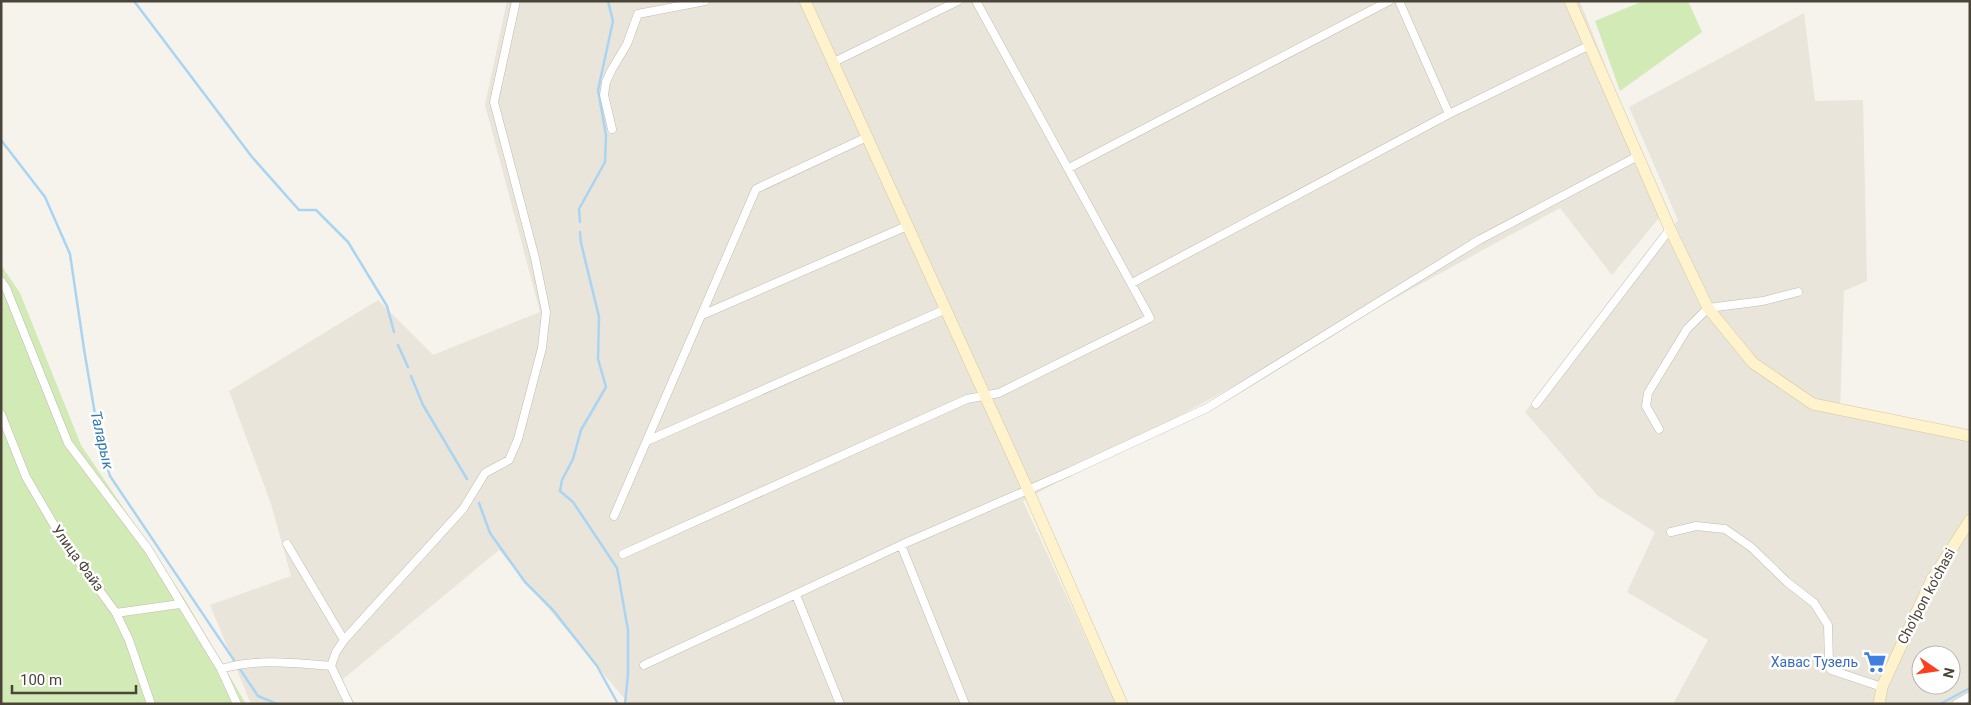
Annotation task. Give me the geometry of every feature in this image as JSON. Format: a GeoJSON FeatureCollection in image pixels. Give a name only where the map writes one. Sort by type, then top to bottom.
{"type":"FeatureCollection","features":[{"type":"Feature","properties":{"kind":"street"},"geometry":{"type":"LineString","coordinates":[[349,704],[331,666],[336,652],[344,640],[463,510],[485,474],[509,460],[518,439],[542,348],[546,312],[535,258],[494,102],[516,1]]}},
{"type":"Feature","properties":{"kind":"street"},"geometry":{"type":"LineString","coordinates":[[612,129],[604,95],[606,82],[627,44],[638,14],[705,1]]}},
{"type":"Feature","properties":{"kind":"street"},"geometry":{"type":"LineString","coordinates":[[805,1],[1028,490],[1122,704]]}},
{"type":"Feature","properties":{"kind":"street"},"geometry":{"type":"LineString","coordinates":[[834,62],[958,1]]}},
{"type":"Feature","properties":{"kind":"street"},"geometry":{"type":"LineString","coordinates":[[623,554],[967,399],[999,393],[1150,318],[976,1]]}},
{"type":"Feature","properties":{"kind":"street"},"geometry":{"type":"LineString","coordinates":[[1069,168],[1389,1]]}},
{"type":"Feature","properties":{"kind":"street"},"geometry":{"type":"LineString","coordinates":[[1399,1],[1449,114]]}},
{"type":"Feature","properties":{"kind":"street"},"geometry":{"type":"LineString","coordinates":[[1570,1],[1670,229],[1708,308],[1753,363],[1813,404],[1970,436]]}},
{"type":"Feature","properties":{"kind":"street"},"geometry":{"type":"LineString","coordinates":[[1132,283],[1449,114],[1590,45]]}},
{"type":"Feature","properties":{"kind":"street"},"geometry":{"type":"LineString","coordinates":[[614,516],[756,188],[867,137]]}},
{"type":"Feature","properties":{"kind":"street"},"geometry":{"type":"LineString","coordinates":[[644,665],[900,545],[1028,490],[1206,408],[1478,240],[1638,156]]}},
{"type":"Feature","properties":{"kind":"street"},"geometry":{"type":"LineString","coordinates":[[702,315],[907,226]]}},
{"type":"Feature","properties":{"kind":"street"},"geometry":{"type":"LineString","coordinates":[[1536,404],[1670,229]]}},
{"type":"Feature","properties":{"kind":"street"},"geometry":{"type":"LineString","coordinates":[[1,281],[6,288],[68,442],[148,548],[180,604],[221,669],[236,704]]}},
{"type":"Feature","properties":{"kind":"street"},"geometry":{"type":"LineString","coordinates":[[1659,429],[1646,406],[1648,393],[1687,329],[1708,308],[1763,300],[1798,292]]}},
{"type":"Feature","properties":{"kind":"street"},"geometry":{"type":"LineString","coordinates":[[647,441],[946,309]]}},
{"type":"Feature","properties":{"kind":"street","name":"Улица Файз"},"geometry":{"type":"LineString","coordinates":[[1,414],[26,478],[61,538],[116,614],[129,640],[151,704]]}},
{"type":"Feature","properties":{"kind":"street","name":"Cho'lpon ko'chasi"},"geometry":{"type":"LineString","coordinates":[[1880,704],[1882,687],[1930,581],[1970,520]]}},
{"type":"Feature","properties":{"kind":"street"},"geometry":{"type":"LineString","coordinates":[[1671,532],[1696,526],[1724,529],[1751,547],[1814,604],[1828,625],[1829,663],[1831,670],[1882,687]]}},
{"type":"Feature","properties":{"kind":"street"},"geometry":{"type":"LineString","coordinates":[[287,544],[344,640]]}},
{"type":"Feature","properties":{"kind":"street"},"geometry":{"type":"LineString","coordinates":[[900,545],[965,704]]}},
{"type":"Feature","properties":{"kind":"street"},"geometry":{"type":"LineString","coordinates":[[796,595],[840,704]]}},
{"type":"Feature","properties":{"kind":"street"},"geometry":{"type":"LineString","coordinates":[[116,614],[180,604]]}},
{"type":"Feature","properties":{"kind":"street"},"geometry":{"type":"LineString","coordinates":[[221,669],[270,661],[331,666]]}},
{"type":"Feature","properties":{"kind":"street"},"geometry":{"type":"LineString","coordinates":[[1956,704],[1970,696]]}},
{"type":"Feature","properties":{"kind":"shaded area"},"geometry":{"type":"Polygon","coordinates":[[[507,1],[1580,1],[1663,213],[1612,275],[1560,208],[1023,501],[1116,704],[629,704],[499,550],[342,680],[355,704],[251,704],[210,605],[291,576],[271,504],[229,391],[378,300],[433,355],[540,312],[485,105],[507,1]]]}},
{"type":"Feature","properties":{"kind":"shaded area"},"geometry":{"type":"Polygon","coordinates":[[[1804,13],[1815,101],[1863,100],[1867,281],[1844,291],[1840,411],[1970,433],[1970,704],[1673,704],[1708,640],[1627,592],[1655,532],[1598,496],[1525,412],[1678,220],[1629,107],[1804,13]]]}},
{"type":"Feature","properties":{"kind":"green space"},"geometry":{"type":"Polygon","coordinates":[[[1643,1],[1688,1],[1702,32],[1620,91],[1595,21],[1643,1]]]}},
{"type":"Feature","properties":{"kind":"green space"},"geometry":{"type":"Polygon","coordinates":[[[1,265],[20,293],[81,445],[184,598],[246,704],[1,704],[1,265]]]}},
{"type":"Feature","properties":{"kind":"waterway"},"geometry":{"type":"LineString","coordinates":[[134,1],[252,157],[299,210],[316,210],[348,242],[387,306],[394,332]]}},
{"type":"Feature","properties":{"kind":"waterway"},"geometry":{"type":"LineString","coordinates":[[580,222],[579,209],[605,162],[606,135],[598,90],[613,21],[608,1]]}},
{"type":"Feature","properties":{"kind":"waterway","name":"Таларык"},"geometry":{"type":"LineString","coordinates":[[1,140],[45,197],[70,254],[100,444],[110,476],[258,696],[277,704]]}},
{"type":"Feature","properties":{"kind":"waterway"},"geometry":{"type":"LineString","coordinates":[[580,232],[599,317],[598,359],[606,387],[581,430],[573,459],[562,480],[560,491],[573,502],[617,568],[628,630],[628,674],[625,704]]}},
{"type":"Feature","properties":{"kind":"waterway"},"geometry":{"type":"LineString","coordinates":[[398,345],[408,367]]}},
{"type":"Feature","properties":{"kind":"waterway"},"geometry":{"type":"LineString","coordinates":[[411,376],[423,405],[467,479]]}},
{"type":"Feature","properties":{"kind":"waterway"},"geometry":{"type":"LineString","coordinates":[[479,503],[490,533],[525,582],[553,610],[597,666],[618,704]]}},
{"type":"Feature","properties":{"kind":"waterway"},"geometry":{"type":"LineString","coordinates":[[1940,704],[1970,688]]}},
{"type":"Feature","properties":{"kind":"place","name":"Хавас Тузель"},"geometry":{"type":"Point","coordinates":[1875,662]}}]}
